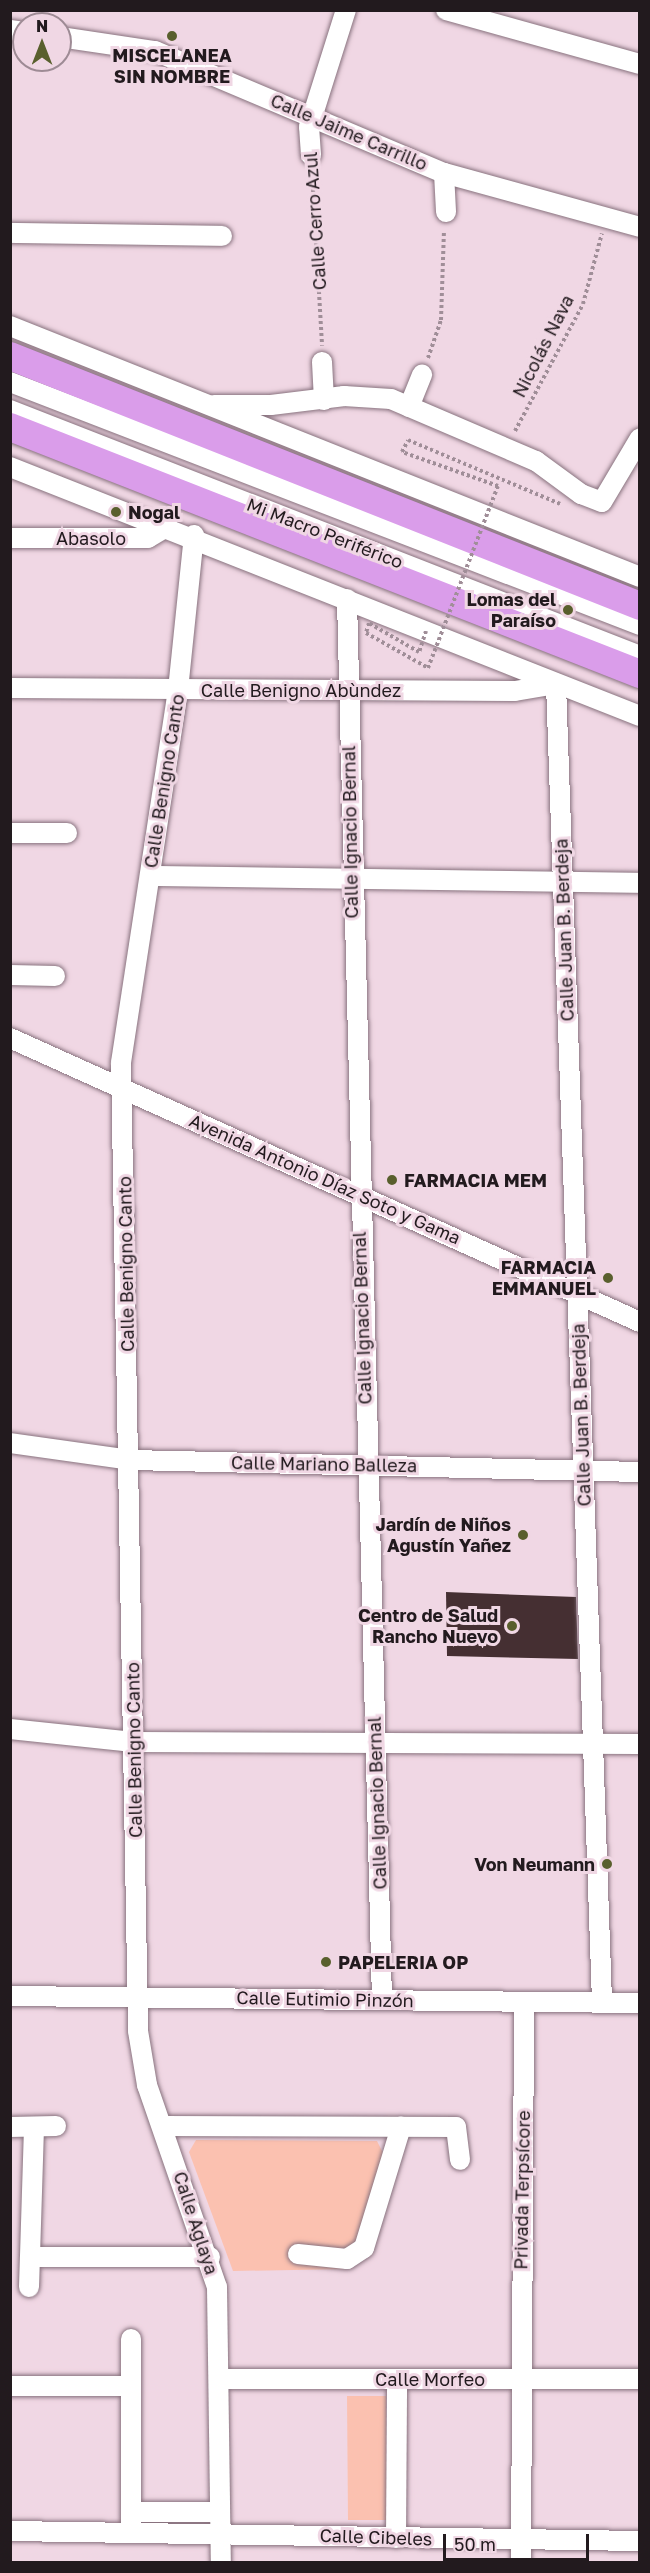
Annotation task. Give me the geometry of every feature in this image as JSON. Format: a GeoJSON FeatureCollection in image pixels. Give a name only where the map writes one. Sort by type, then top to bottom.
{"type":"FeatureCollection","features":[{"type":"Feature","properties":{"kind":"highway"},"geometry":{"type":"LineString","coordinates":[[13,362],[639,606]]}},
{"type":"Feature","properties":{"kind":"highway"},"geometry":{"type":"LineString","coordinates":[[10,427],[639,674]]}},
{"type":"Feature","properties":{"kind":"street","name":"Calle Cerro Azul"},"geometry":{"type":"LineString","coordinates":[[311,155],[313,116],[346,10]]}},
{"type":"Feature","properties":{"kind":"street"},"geometry":{"type":"LineString","coordinates":[[446,10],[472,15],[639,64]]}},
{"type":"Feature","properties":{"kind":"street","name":"Calle Jaime Carrillo"},"geometry":{"type":"LineString","coordinates":[[72,39],[155,51],[444,173],[639,227]]}},
{"type":"Feature","properties":{"kind":"street"},"geometry":{"type":"LineString","coordinates":[[444,173],[446,212]]}},
{"type":"Feature","properties":{"kind":"street"},"geometry":{"type":"LineString","coordinates":[[10,233],[222,236]]}},
{"type":"Feature","properties":{"kind":"street"},"geometry":{"type":"LineString","coordinates":[[10,326],[199,405],[639,577]]}},
{"type":"Feature","properties":{"kind":"street","name":"Mi Macro Periférico"},"geometry":{"type":"LineString","coordinates":[[13,362],[214,465],[639,625]]}},
{"type":"Feature","properties":{"kind":"street"},"geometry":{"type":"LineString","coordinates":[[322,362],[324,400]]}},
{"type":"Feature","properties":{"kind":"street"},"geometry":{"type":"LineString","coordinates":[[409,406],[422,374]]}},
{"type":"Feature","properties":{"kind":"street"},"geometry":{"type":"LineString","coordinates":[[199,405],[379,398],[409,406],[505,449],[602,502],[637,450]]}},
{"type":"Feature","properties":{"kind":"street","name":"Mi Macro Periférico"},"geometry":{"type":"LineString","coordinates":[[10,410],[639,656]]}},
{"type":"Feature","properties":{"kind":"street"},"geometry":{"type":"LineString","coordinates":[[10,467],[194,536],[639,716]]}},
{"type":"Feature","properties":{"kind":"street","name":"Abasolo"},"geometry":{"type":"LineString","coordinates":[[10,538],[148,538],[168,526]]}},
{"type":"Feature","properties":{"kind":"street","name":"Calle Benigno Canto"},"geometry":{"type":"LineString","coordinates":[[137,1997],[131,1460],[122,1087],[178,690],[194,536]]}},
{"type":"Feature","properties":{"kind":"street","name":"Calle Ignacio Bernal"},"geometry":{"type":"LineString","coordinates":[[347,599],[346,690],[358,1193],[382,2000]]}},
{"type":"Feature","properties":{"kind":"street","name":"Calle Benigno Abùndez"},"geometry":{"type":"LineString","coordinates":[[10,688],[515,692],[556,684]]}},
{"type":"Feature","properties":{"kind":"street","name":"Calle Juan B. Berdeja"},"geometry":{"type":"LineString","coordinates":[[556,684],[602,2002]]}},
{"type":"Feature","properties":{"kind":"street"},"geometry":{"type":"LineString","coordinates":[[10,833],[67,833]]}},
{"type":"Feature","properties":{"kind":"street"},"geometry":{"type":"LineString","coordinates":[[150,876],[639,883]]}},
{"type":"Feature","properties":{"kind":"street"},"geometry":{"type":"LineString","coordinates":[[10,975],[55,976]]}},
{"type":"Feature","properties":{"kind":"street","name":"Avenida Antonio Díaz Soto y Gama"},"geometry":{"type":"LineString","coordinates":[[10,1038],[358,1193],[639,1322]]}},
{"type":"Feature","properties":{"kind":"street","name":"Calle Mariano Balleza"},"geometry":{"type":"LineString","coordinates":[[10,1443],[131,1460],[639,1472]]}},
{"type":"Feature","properties":{"kind":"street"},"geometry":{"type":"LineString","coordinates":[[10,1729],[133,1742],[639,1744]]}},
{"type":"Feature","properties":{"kind":"street","name":"Calle Eutimio Pinzón"},"geometry":{"type":"LineString","coordinates":[[10,1996],[639,2003]]}},
{"type":"Feature","properties":{"kind":"street","name":"Calle Aglaya"},"geometry":{"type":"LineString","coordinates":[[137,1997],[140,2056],[210,2257],[219,2379],[221,2562]]}},
{"type":"Feature","properties":{"kind":"street","name":"Privada Terpsícore"},"geometry":{"type":"LineString","coordinates":[[521,2562],[519,2379],[524,2002]]}},
{"type":"Feature","properties":{"kind":"street"},"geometry":{"type":"LineString","coordinates":[[10,2127],[56,2126]]}},
{"type":"Feature","properties":{"kind":"street"},"geometry":{"type":"LineString","coordinates":[[164,2126],[456,2127],[460,2160]]}},
{"type":"Feature","properties":{"kind":"street"},"geometry":{"type":"LineString","coordinates":[[29,2287],[34,2127]]}},
{"type":"Feature","properties":{"kind":"street"},"geometry":{"type":"LineString","coordinates":[[298,2254],[347,2259],[363,2248],[401,2127]]}},
{"type":"Feature","properties":{"kind":"street"},"geometry":{"type":"LineString","coordinates":[[30,2257],[210,2257]]}},
{"type":"Feature","properties":{"kind":"street"},"geometry":{"type":"LineString","coordinates":[[131,2339],[131,2522]]}},
{"type":"Feature","properties":{"kind":"street","name":"Calle Morfeo"},"geometry":{"type":"LineString","coordinates":[[219,2379],[639,2379]]}},
{"type":"Feature","properties":{"kind":"street"},"geometry":{"type":"LineString","coordinates":[[396,2538],[397,2379]]}},
{"type":"Feature","properties":{"kind":"street"},"geometry":{"type":"LineString","coordinates":[[10,2386],[131,2386]]}},
{"type":"Feature","properties":{"kind":"street","name":"Calle Cibeles"},"geometry":{"type":"LineString","coordinates":[[10,2531],[131,2522],[221,2521],[396,2538],[639,2541]]}},
{"type":"Feature","properties":{"kind":"path","name":"Calle Cerro Azul"},"geometry":{"type":"LineString","coordinates":[[311,155],[322,362]]}},
{"type":"Feature","properties":{"kind":"path"},"geometry":{"type":"LineString","coordinates":[[422,374],[441,320],[446,212]]}},
{"type":"Feature","properties":{"kind":"path","name":"Nicolás Nava"},"geometry":{"type":"LineString","coordinates":[[505,449],[583,303],[606,218]]}},
{"type":"Feature","properties":{"kind":"path"},"geometry":{"type":"LineString","coordinates":[[426,631],[419,652],[369,623],[366,633],[428,668],[498,486],[402,452],[408,440],[565,506]]}},
{"type":"Feature","properties":{"kind":"shaded area"},"geometry":{"type":"Polygon","coordinates":[[[196,2140],[377,2141],[385,2157],[348,2269],[233,2271],[189,2152],[196,2140]]]}},
{"type":"Feature","properties":{"kind":"shaded area"},"geometry":{"type":"Polygon","coordinates":[[[347,2396],[386,2396],[387,2520],[348,2520],[347,2396]]]}},
{"type":"Feature","properties":{"kind":"building","name":"Centro de Salud Rancho Nuevo"},"geometry":{"type":"Polygon","coordinates":[[[446,1592],[576,1597],[578,1659],[447,1656],[446,1592]]]}},
{"type":"Feature","properties":{"kind":"place","name":"MISCELANEA SIN NOMBRE"},"geometry":{"type":"Point","coordinates":[172,36]}},
{"type":"Feature","properties":{"kind":"place","name":"Nogal"},"geometry":{"type":"Point","coordinates":[116,512]}},
{"type":"Feature","properties":{"kind":"place","name":"Lomas del Paraíso"},"geometry":{"type":"Point","coordinates":[568,610]}},
{"type":"Feature","properties":{"kind":"place","name":"FARMACIA MEM"},"geometry":{"type":"Point","coordinates":[392,1180]}},
{"type":"Feature","properties":{"kind":"place","name":"FARMACIA EMMANUEL"},"geometry":{"type":"Point","coordinates":[608,1278]}},
{"type":"Feature","properties":{"kind":"place","name":"Jardín de Niños Agustín Yañez"},"geometry":{"type":"Point","coordinates":[523,1535]}},
{"type":"Feature","properties":{"kind":"place","name":"Centro de Salud Rancho Nuevo"},"geometry":{"type":"Point","coordinates":[512,1626]}},
{"type":"Feature","properties":{"kind":"place","name":"Von Neumann"},"geometry":{"type":"Point","coordinates":[607,1864]}},
{"type":"Feature","properties":{"kind":"place","name":"PAPELERIA OP"},"geometry":{"type":"Point","coordinates":[326,1962]}}]}
